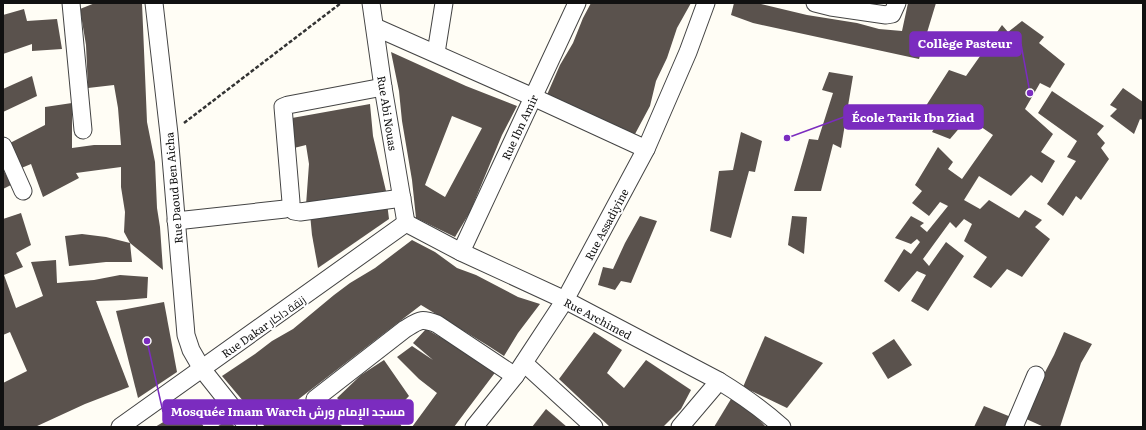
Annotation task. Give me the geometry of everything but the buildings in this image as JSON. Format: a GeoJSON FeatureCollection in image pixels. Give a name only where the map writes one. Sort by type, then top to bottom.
{"type":"FeatureCollection","features":[{"type":"Feature","properties":{"kind":"street"},"geometry":{"type":"LineString","coordinates":[[71,3],[83,130]]}},
{"type":"Feature","properties":{"kind":"street","name":"Rue Daoud Ben Aicha"},"geometry":{"type":"LineString","coordinates":[[154,3],[169,134],[186,335],[190,350],[202,369],[248,427]]}},
{"type":"Feature","properties":{"kind":"street","name":"Rue Abi Nouas"},"geometry":{"type":"LineString","coordinates":[[371,3],[383,87],[406,223]]}},
{"type":"Feature","properties":{"kind":"street"},"geometry":{"type":"LineString","coordinates":[[436,53],[444,3]]}},
{"type":"Feature","properties":{"kind":"street","name":"Rue Ibn Amir"},"geometry":{"type":"LineString","coordinates":[[461,252],[577,3]]}},
{"type":"Feature","properties":{"kind":"street","name":"Rue Assadiyine"},"geometry":{"type":"LineString","coordinates":[[474,427],[519,369],[565,300],[646,149],[688,52],[706,3]]}},
{"type":"Feature","properties":{"kind":"street"},"geometry":{"type":"LineString","coordinates":[[826,4],[886,15],[892,14],[896,3]]}},
{"type":"Feature","properties":{"kind":"street"},"geometry":{"type":"LineString","coordinates":[[375,27],[436,53],[646,149]]}},
{"type":"Feature","properties":{"kind":"street"},"geometry":{"type":"LineString","coordinates":[[176,221],[285,209],[289,207],[291,202],[283,108],[288,105],[383,87]]}},
{"type":"Feature","properties":{"kind":"street"},"geometry":{"type":"LineString","coordinates":[[3,146],[23,191]]}},
{"type":"Feature","properties":{"kind":"street"},"geometry":{"type":"LineString","coordinates":[[289,207],[294,211],[300,212],[402,198]]}},
{"type":"Feature","properties":{"kind":"street","name":"Rue Archimed"},"geometry":{"type":"LineString","coordinates":[[406,223],[461,252],[565,300],[719,381],[758,407],[782,427]]}},
{"type":"Feature","properties":{"kind":"street","name":"Rue Dakar زنقة داكار"},"geometry":{"type":"LineString","coordinates":[[120,427],[406,223]]}},
{"type":"Feature","properties":{"kind":"street"},"geometry":{"type":"LineString","coordinates":[[316,399],[405,328],[420,320],[437,324],[519,369],[594,427]]}},
{"type":"Feature","properties":{"kind":"street"},"geometry":{"type":"LineString","coordinates":[[1014,427],[1036,374]]}},
{"type":"Feature","properties":{"kind":"street"},"geometry":{"type":"LineString","coordinates":[[680,427],[719,381]]}},
{"type":"Feature","properties":{"kind":"path"},"geometry":{"type":"LineString","coordinates":[[169,134],[341,3]]}},
{"type":"Feature","properties":{"kind":"place","name":"Collège Pasteur"},"geometry":{"type":"Point","coordinates":[1030,93]}},
{"type":"Feature","properties":{"kind":"place","name":"École Tarik Ibn Ziad"},"geometry":{"type":"Point","coordinates":[787,138]}},
{"type":"Feature","properties":{"kind":"place","name":"Mosquée Imam Warch مسجد الإمام ورش"},"geometry":{"type":"Point","coordinates":[147,341]}}]}
